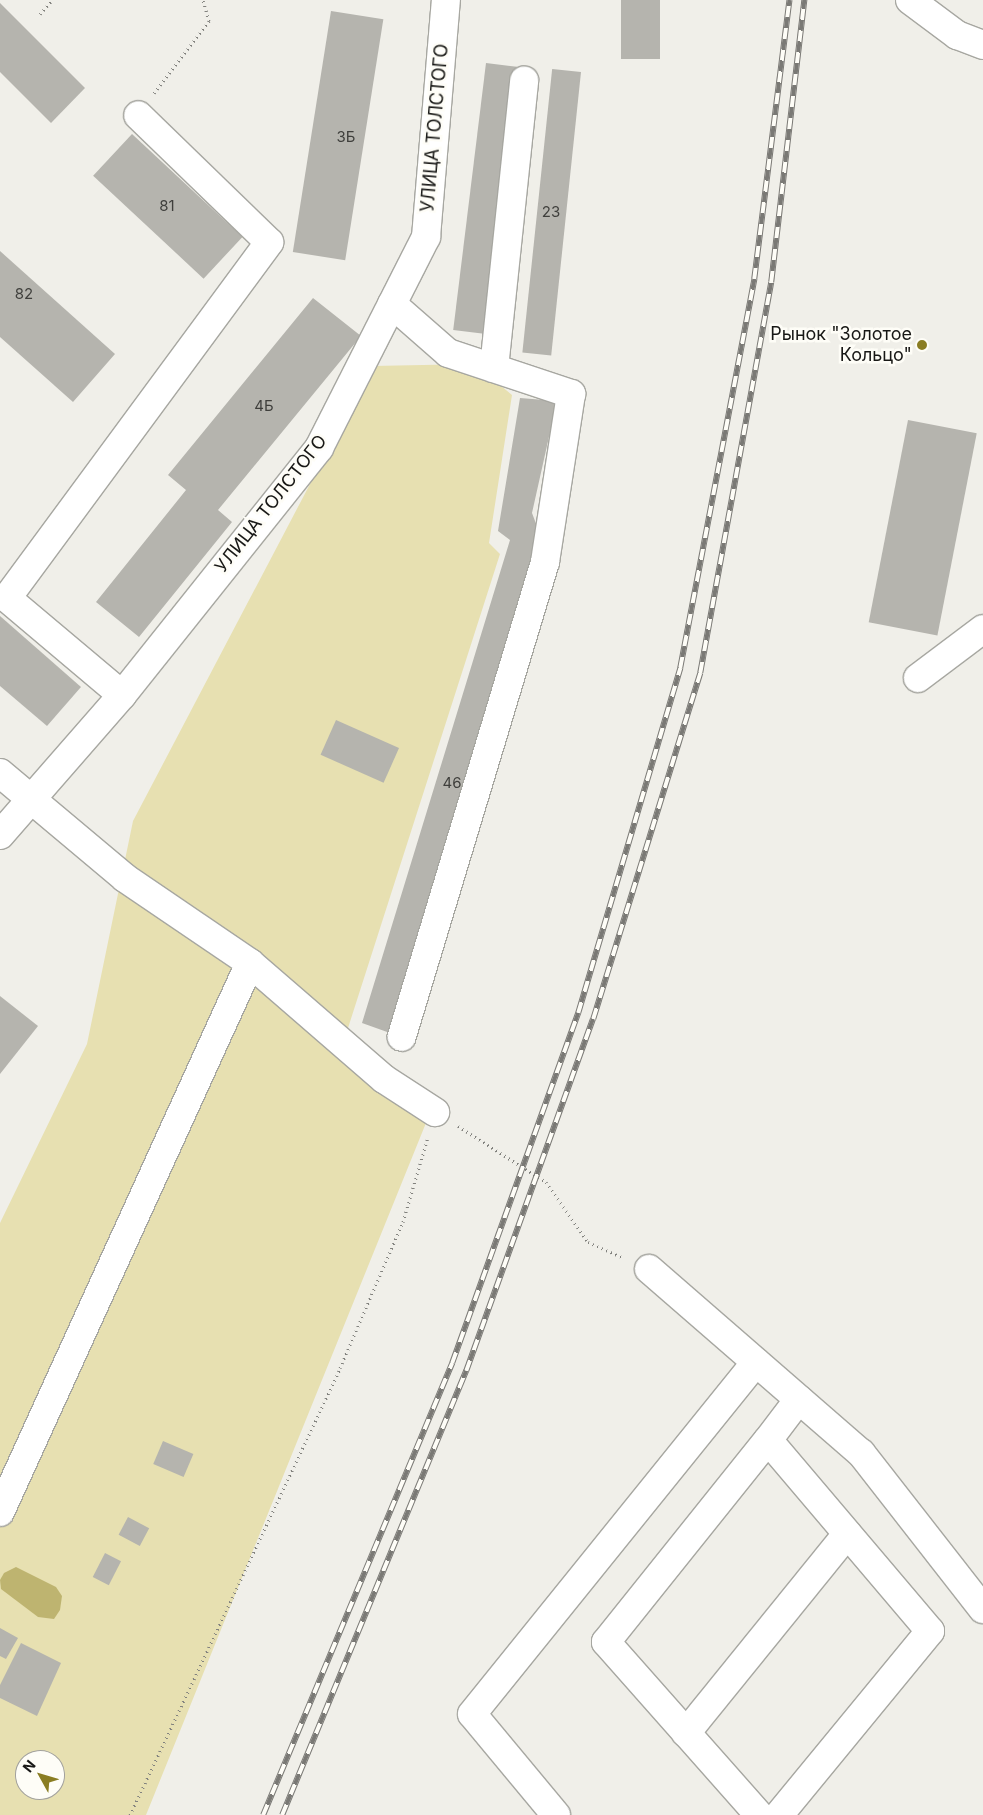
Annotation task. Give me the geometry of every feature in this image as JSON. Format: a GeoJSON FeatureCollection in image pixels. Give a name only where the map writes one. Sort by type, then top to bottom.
{"type":"FeatureCollection","features":[{"type":"Feature","properties":{"kind":"street","name":"УЛИЦА ТОЛСТОГО"},"geometry":{"type":"LineString","coordinates":[[0,835],[30,798],[122,695],[319,448],[426,238],[446,0]]}},
{"type":"Feature","properties":{"kind":"street"},"geometry":{"type":"LineString","coordinates":[[910,0],[958,35],[983,45]]}},
{"type":"Feature","properties":{"kind":"street"},"geometry":{"type":"LineString","coordinates":[[494,368],[524,81]]}},
{"type":"Feature","properties":{"kind":"street"},"geometry":{"type":"LineString","coordinates":[[122,695],[4,595],[269,242],[138,115]]}},
{"type":"Feature","properties":{"kind":"street"},"geometry":{"type":"LineString","coordinates":[[392,304],[448,353],[571,394],[545,562],[402,1037]]}},
{"type":"Feature","properties":{"kind":"street"},"geometry":{"type":"LineString","coordinates":[[918,678],[983,629]]}},
{"type":"Feature","properties":{"kind":"street"},"geometry":{"type":"LineString","coordinates":[[0,773],[125,878],[250,963],[384,1079],[435,1112]]}},
{"type":"Feature","properties":{"kind":"street"},"geometry":{"type":"LineString","coordinates":[[0,1512],[250,963]]}},
{"type":"Feature","properties":{"kind":"street"},"geometry":{"type":"LineString","coordinates":[[650,1269],[861,1453],[983,1609]]}},
{"type":"Feature","properties":{"kind":"street"},"geometry":{"type":"LineString","coordinates":[[556,1815],[472,1714],[756,1362]]}},
{"type":"Feature","properties":{"kind":"street"},"geometry":{"type":"LineString","coordinates":[[759,1815],[606,1642],[799,1399]]}},
{"type":"Feature","properties":{"kind":"street"},"geometry":{"type":"LineString","coordinates":[[768,1440],[930,1631],[778,1815]]}},
{"type":"Feature","properties":{"kind":"street"},"geometry":{"type":"LineString","coordinates":[[686,1733],[847,1534]]}},
{"type":"Feature","properties":{"kind":"path"},"geometry":{"type":"LineString","coordinates":[[40,14],[52,0]]}},
{"type":"Feature","properties":{"kind":"path"},"geometry":{"type":"LineString","coordinates":[[138,115],[209,21],[204,0]]}},
{"type":"Feature","properties":{"kind":"path"},"geometry":{"type":"LineString","coordinates":[[130,1815],[340,1368],[392,1250],[403,1222],[435,1112],[546,1182],[588,1242],[650,1269]]}},
{"type":"Feature","properties":{"kind":"shaded area"},"geometry":{"type":"Polygon","coordinates":[[[474,364],[512,395],[489,543],[500,554],[340,1053],[428,1118],[146,1815],[0,1815],[0,1223],[87,1044],[133,821],[372,366],[474,364]]]}},
{"type":"Feature","properties":{"kind":"shaded area"},"geometry":{"type":"Polygon","coordinates":[[[16,1567],[56,1587],[62,1596],[60,1610],[54,1619],[38,1617],[1,1589],[0,1580],[4,1573],[16,1567]]]}},
{"type":"Feature","properties":{"kind":"building"},"geometry":{"type":"Polygon","coordinates":[[[621,0],[660,0],[660,59],[621,59],[621,0]]]}},
{"type":"Feature","properties":{"kind":"building"},"geometry":{"type":"Polygon","coordinates":[[[0,3],[85,88],[51,123],[0,72],[0,3]]]}},
{"type":"Feature","properties":{"kind":"building"},"geometry":{"type":"Polygon","coordinates":[[[331,11],[383,19],[345,260],[293,252],[331,11]]]}},
{"type":"Feature","properties":{"kind":"building"},"geometry":{"type":"Polygon","coordinates":[[[486,63],[517,67],[484,334],[453,330],[486,63]]]}},
{"type":"Feature","properties":{"kind":"building"},"geometry":{"type":"Polygon","coordinates":[[[552,69],[581,72],[551,355],[522,352],[552,69]]]}},
{"type":"Feature","properties":{"kind":"building"},"geometry":{"type":"Polygon","coordinates":[[[132,134],[242,237],[204,279],[93,176],[132,134]]]}},
{"type":"Feature","properties":{"kind":"building"},"geometry":{"type":"Polygon","coordinates":[[[0,251],[115,354],[73,402],[0,337],[0,251]]]}},
{"type":"Feature","properties":{"kind":"building"},"geometry":{"type":"Polygon","coordinates":[[[313,298],[361,336],[218,510],[232,522],[139,637],[96,602],[186,490],[168,475],[313,298]]]}},
{"type":"Feature","properties":{"kind":"building"},"geometry":{"type":"Polygon","coordinates":[[[520,398],[557,401],[532,513],[543,542],[390,1033],[362,1023],[510,540],[498,531],[520,398]]]}},
{"type":"Feature","properties":{"kind":"building"},"geometry":{"type":"Polygon","coordinates":[[[908,420],[977,433],[937,636],[869,622],[908,420]]]}},
{"type":"Feature","properties":{"kind":"building"},"geometry":{"type":"Polygon","coordinates":[[[0,616],[81,687],[47,726],[0,686],[0,616]]]}},
{"type":"Feature","properties":{"kind":"building"},"geometry":{"type":"Polygon","coordinates":[[[336,720],[399,748],[384,783],[321,755],[336,720]]]}},
{"type":"Feature","properties":{"kind":"building"},"geometry":{"type":"Polygon","coordinates":[[[0,996],[38,1026],[0,1074],[0,996]]]}},
{"type":"Feature","properties":{"kind":"building"},"geometry":{"type":"Polygon","coordinates":[[[163,1441],[193,1454],[184,1477],[153,1464],[163,1441]]]}},
{"type":"Feature","properties":{"kind":"building"},"geometry":{"type":"Polygon","coordinates":[[[128,1517],[149,1528],[140,1546],[119,1535],[128,1517]]]}},
{"type":"Feature","properties":{"kind":"building"},"geometry":{"type":"Polygon","coordinates":[[[105,1553],[121,1561],[109,1585],[93,1577],[105,1553]]]}},
{"type":"Feature","properties":{"kind":"building"},"geometry":{"type":"Polygon","coordinates":[[[0,1628],[18,1638],[6,1659],[0,1656],[0,1628]]]}},
{"type":"Feature","properties":{"kind":"building"},"geometry":{"type":"Polygon","coordinates":[[[21,1643],[61,1663],[37,1716],[0,1698],[0,1685],[21,1643]]]}},
{"type":"Feature","properties":{"kind":"railway"},"geometry":{"type":"LineString","coordinates":[[263,1815],[452,1363],[578,1013],[680,668],[754,279],[789,0]]}},
{"type":"Feature","properties":{"kind":"railway"},"geometry":{"type":"LineString","coordinates":[[282,1815],[466,1371],[593,1019],[700,673],[771,282],[804,0]]}},
{"type":"Feature","properties":{"kind":"place","name":"Рынок \"Золотое Кольцо\""},"geometry":{"type":"Point","coordinates":[922,345]}}]}
